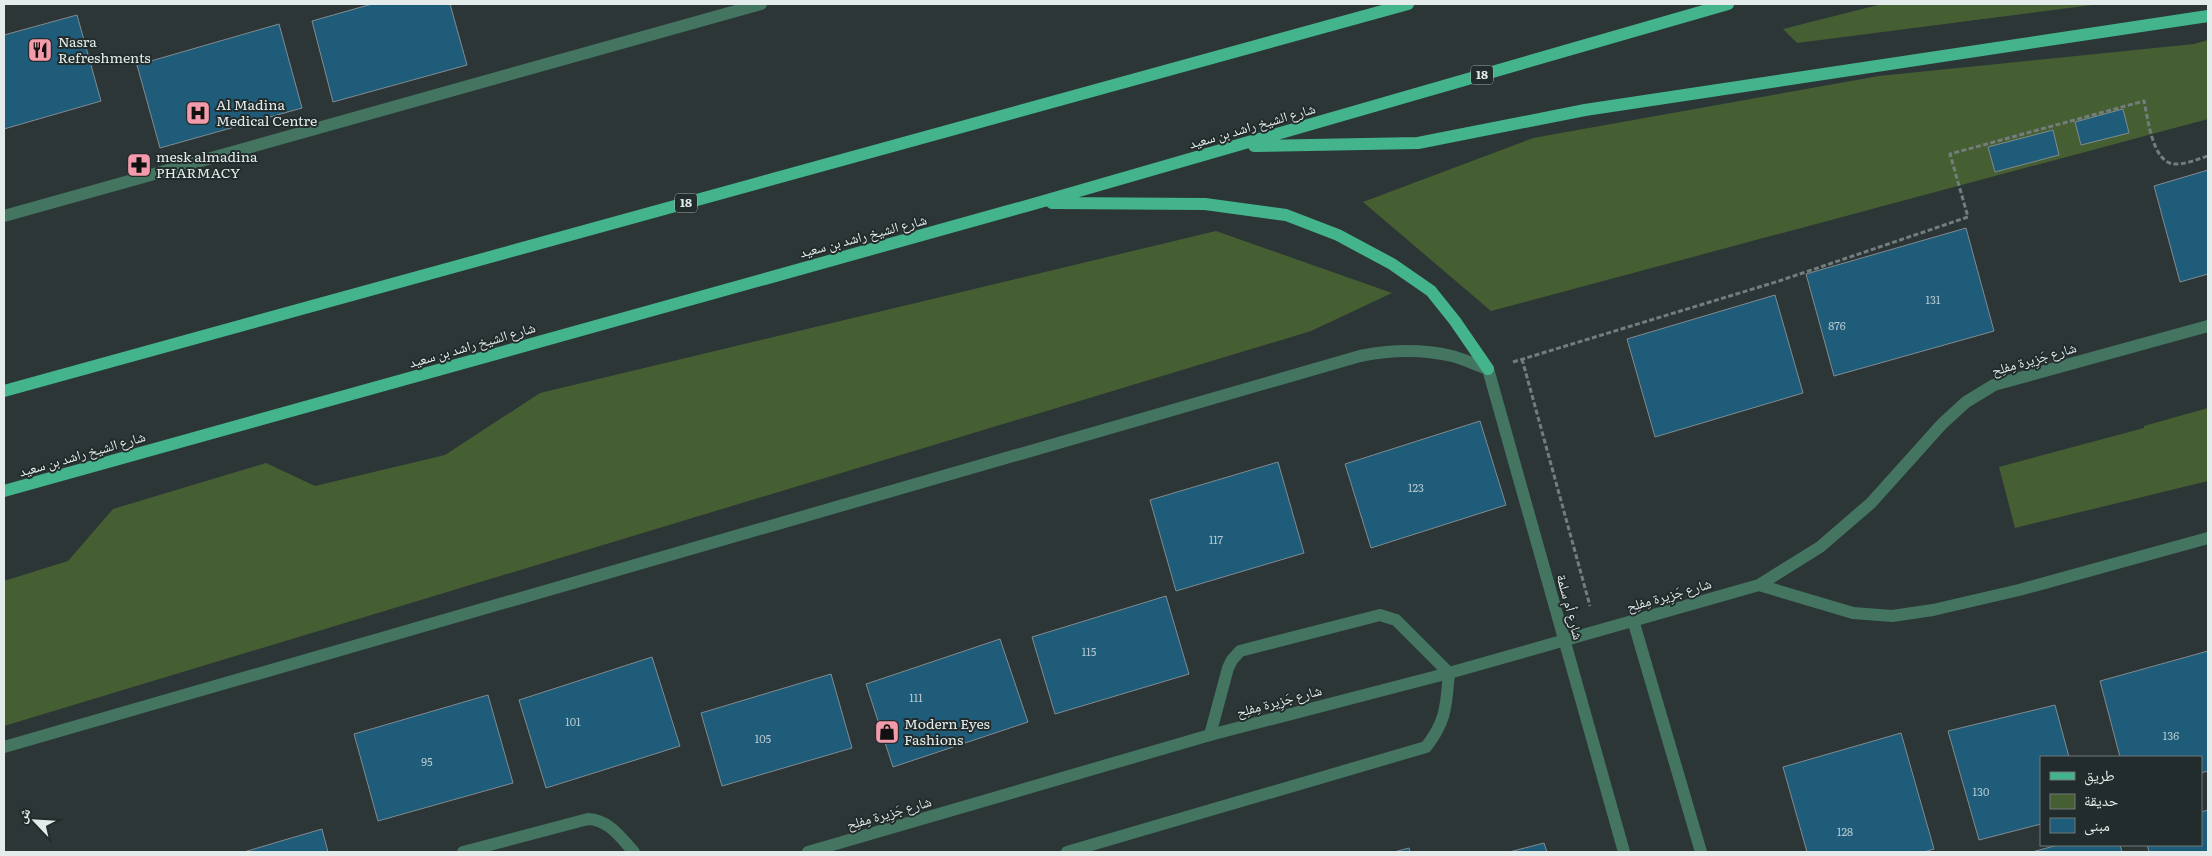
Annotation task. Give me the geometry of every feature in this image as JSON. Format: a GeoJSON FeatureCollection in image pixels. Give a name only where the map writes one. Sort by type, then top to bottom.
{"type":"FeatureCollection","features":[{"type":"Feature","properties":{"kind":"main road"},"geometry":{"type":"LineString","coordinates":[[1368,15],[1382,4]]}},
{"type":"Feature","properties":{"kind":"main road","name":"18"},"geometry":{"type":"LineString","coordinates":[[4,391],[1408,4]]}},
{"type":"Feature","properties":{"kind":"main road","name":"شارع الشيخ راشد بن سعيد"},"geometry":{"type":"LineString","coordinates":[[4,491],[1037,204],[1728,4]]}},
{"type":"Feature","properties":{"kind":"main road"},"geometry":{"type":"LineString","coordinates":[[1236,146],[1418,142],[1585,110],[2208,16]]}},
{"type":"Feature","properties":{"kind":"main road"},"geometry":{"type":"LineString","coordinates":[[1037,204],[1205,204],[1286,215],[1338,235],[1384,260],[1431,291],[1455,321],[1488,370]]}},
{"type":"Feature","properties":{"kind":"street"},"geometry":{"type":"LineString","coordinates":[[4,216],[761,4]]}},
{"type":"Feature","properties":{"kind":"street","name":"شارع جَزِيرة مِفلِح"},"geometry":{"type":"LineString","coordinates":[[808,852],[1210,735],[1449,673],[1759,585],[1820,547],[1871,503],[1942,424],[1966,402],[1994,385],[2208,326]]}},
{"type":"Feature","properties":{"kind":"street"},"geometry":{"type":"LineString","coordinates":[[4,747],[1360,356],[1388,351],[1419,352],[1452,356],[1488,370]]}},
{"type":"Feature","properties":{"kind":"street","name":"شارع أم سلمة"},"geometry":{"type":"LineString","coordinates":[[1488,370],[1624,852]]}},
{"type":"Feature","properties":{"kind":"street"},"geometry":{"type":"LineString","coordinates":[[1759,585],[1853,613],[1892,616],[1933,610],[2019,590],[2208,538]]}},
{"type":"Feature","properties":{"kind":"street"},"geometry":{"type":"LineString","coordinates":[[1067,852],[1426,747],[1438,732],[1446,712],[1449,673],[1396,620],[1380,615],[1240,651],[1228,668],[1210,735]]}},
{"type":"Feature","properties":{"kind":"street"},"geometry":{"type":"LineString","coordinates":[[1633,620],[1701,852]]}},
{"type":"Feature","properties":{"kind":"street"},"geometry":{"type":"LineString","coordinates":[[463,852],[588,819],[608,824],[634,852]]}},
{"type":"Feature","properties":{"kind":"path"},"geometry":{"type":"LineString","coordinates":[[1488,370],[1779,281],[1968,216],[1950,154],[2144,101],[2155,148],[2164,160],[2174,164],[2208,156]]}},
{"type":"Feature","properties":{"kind":"path"},"geometry":{"type":"LineString","coordinates":[[1522,359],[1597,631]]}},
{"type":"Feature","properties":{"kind":"green space"},"geometry":{"type":"Polygon","coordinates":[[[1882,4],[2100,4],[1797,43],[1783,29],[1882,4]]]}},
{"type":"Feature","properties":{"kind":"green space"},"geometry":{"type":"Polygon","coordinates":[[[2208,40],[2208,119],[1491,311],[1363,202],[1533,138],[1879,76],[2194,44],[2208,40]]]}},
{"type":"Feature","properties":{"kind":"green space"},"geometry":{"type":"Polygon","coordinates":[[[1216,231],[1392,293],[1311,331],[4,726],[4,581],[68,561],[113,509],[266,463],[315,486],[445,455],[540,393],[1216,231]]]}},
{"type":"Feature","properties":{"kind":"green space"},"geometry":{"type":"Polygon","coordinates":[[[2208,408],[2208,481],[2015,528],[1999,467],[2144,428],[2144,426],[2208,408]]]}},
{"type":"Feature","properties":{"kind":"building"},"geometry":{"type":"Polygon","coordinates":[[[372,4],[450,4],[467,65],[333,102],[312,21],[372,4]]]}},
{"type":"Feature","properties":{"kind":"building"},"geometry":{"type":"Polygon","coordinates":[[[77,15],[101,101],[4,129],[4,35],[77,15]]]}},
{"type":"Feature","properties":{"kind":"building"},"geometry":{"type":"Polygon","coordinates":[[[279,24],[302,108],[160,148],[137,65],[279,24]]]}},
{"type":"Feature","properties":{"kind":"building"},"geometry":{"type":"Polygon","coordinates":[[[2123,109],[2129,133],[2081,145],[2075,122],[2123,109]]]}},
{"type":"Feature","properties":{"kind":"building"},"geometry":{"type":"Polygon","coordinates":[[[2053,130],[2059,155],[1995,172],[1988,147],[2053,130]]]}},
{"type":"Feature","properties":{"kind":"building"},"geometry":{"type":"Polygon","coordinates":[[[2208,170],[2208,274],[2180,282],[2154,186],[2208,170]]]}},
{"type":"Feature","properties":{"kind":"building"},"geometry":{"type":"Polygon","coordinates":[[[1966,228],[1994,331],[1834,376],[1806,274],[1966,228]]]}},
{"type":"Feature","properties":{"kind":"building"},"geometry":{"type":"Polygon","coordinates":[[[1775,295],[1803,393],[1655,437],[1627,339],[1775,295]]]}},
{"type":"Feature","properties":{"kind":"building"},"geometry":{"type":"Polygon","coordinates":[[[1480,421],[1506,505],[1371,548],[1345,464],[1480,421]]]}},
{"type":"Feature","properties":{"kind":"building"},"geometry":{"type":"Polygon","coordinates":[[[1278,462],[1304,553],[1176,591],[1150,500],[1278,462]]]}},
{"type":"Feature","properties":{"kind":"building"},"geometry":{"type":"Polygon","coordinates":[[[1166,596],[1189,674],[1055,714],[1032,637],[1166,596]]]}},
{"type":"Feature","properties":{"kind":"building"},"geometry":{"type":"Polygon","coordinates":[[[1000,639],[1028,722],[893,767],[866,684],[1000,639]]]}},
{"type":"Feature","properties":{"kind":"building"},"geometry":{"type":"Polygon","coordinates":[[[2208,651],[2208,771],[2202,773],[2202,756],[2120,756],[2100,681],[2208,651]]]}},
{"type":"Feature","properties":{"kind":"building"},"geometry":{"type":"Polygon","coordinates":[[[652,657],[680,746],[546,788],[519,700],[652,657]]]}},
{"type":"Feature","properties":{"kind":"building"},"geometry":{"type":"Polygon","coordinates":[[[831,674],[852,748],[722,786],[701,713],[831,674]]]}},
{"type":"Feature","properties":{"kind":"building"},"geometry":{"type":"Polygon","coordinates":[[[488,695],[513,783],[378,821],[354,734],[488,695]]]}},
{"type":"Feature","properties":{"kind":"building"},"geometry":{"type":"Polygon","coordinates":[[[2055,705],[2069,756],[2040,756],[2040,824],[1979,840],[1948,731],[2055,705]]]}},
{"type":"Feature","properties":{"kind":"building"},"geometry":{"type":"Polygon","coordinates":[[[1901,733],[1934,849],[1924,852],[1807,852],[1783,767],[1901,733]]]}},
{"type":"Feature","properties":{"kind":"building"},"geometry":{"type":"Polygon","coordinates":[[[2208,810],[2208,852],[2149,852],[2147,846],[2202,846],[2202,812],[2208,810]]]}},
{"type":"Feature","properties":{"kind":"building"},"geometry":{"type":"Polygon","coordinates":[[[322,829],[328,852],[244,852],[281,841],[322,829]]]}},
{"type":"Feature","properties":{"kind":"building"},"geometry":{"type":"Polygon","coordinates":[[[1544,843],[1547,852],[1509,852],[1544,843]]]}},
{"type":"Feature","properties":{"kind":"building"},"geometry":{"type":"Polygon","coordinates":[[[2054,846],[2120,846],[2122,852],[2032,852],[2054,846]]]}},
{"type":"Feature","properties":{"kind":"building"},"geometry":{"type":"Polygon","coordinates":[[[1409,848],[1410,852],[1394,852],[1409,848]]]}},
{"type":"Feature","properties":{"kind":"place","name":"Nasra Refreshments"},"geometry":{"type":"Point","coordinates":[40,50]}},
{"type":"Feature","properties":{"kind":"place","name":"Al Madina Medical Centre"},"geometry":{"type":"Point","coordinates":[198,113]}},
{"type":"Feature","properties":{"kind":"place","name":"mesk almadina PHARMACY"},"geometry":{"type":"Point","coordinates":[139,165]}},
{"type":"Feature","properties":{"kind":"place","name":"Modern Eyes Fashions"},"geometry":{"type":"Point","coordinates":[887,732]}}]}
